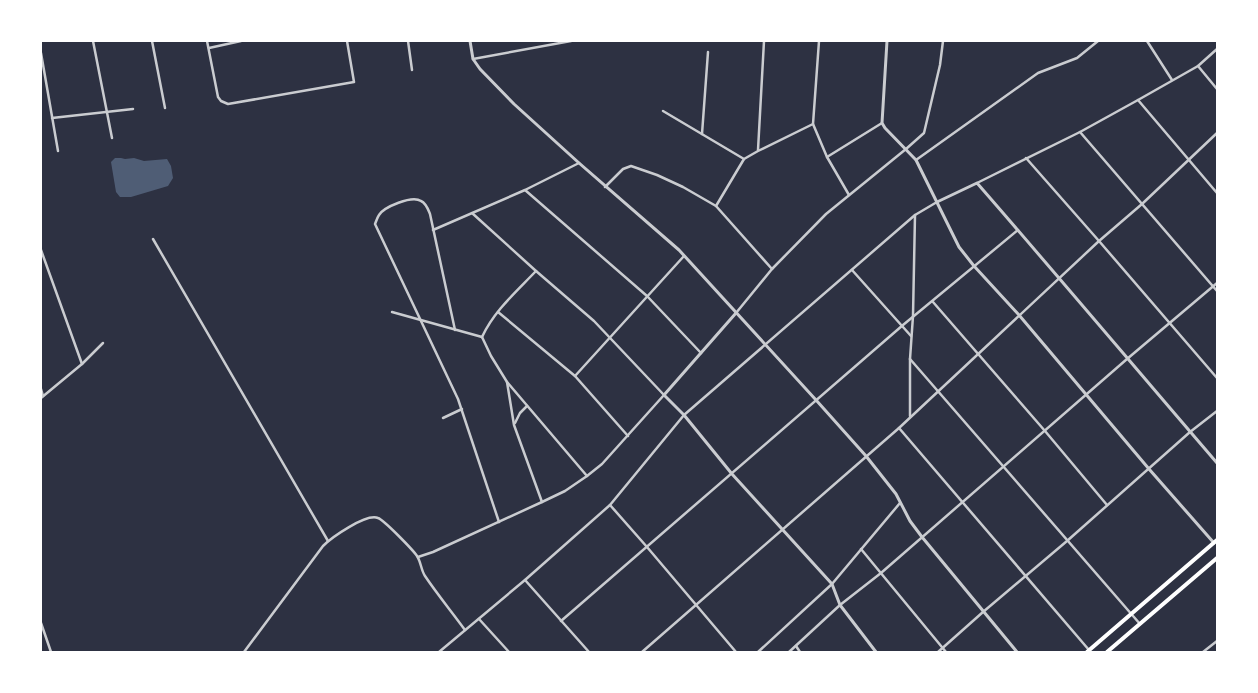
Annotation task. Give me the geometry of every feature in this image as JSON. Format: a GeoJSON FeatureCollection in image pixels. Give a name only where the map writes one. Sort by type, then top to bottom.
{"type":"FeatureCollection","features":[{"type":"Feature","properties":{"kind":"main road"},"geometry":{"type":"LineString","coordinates":[[1088,651],[1215,542]]}},
{"type":"Feature","properties":{"kind":"main road"},"geometry":{"type":"LineString","coordinates":[[1107,652],[1217,558]]}},
{"type":"Feature","properties":{"kind":"street"},"geometry":{"type":"LineString","coordinates":[[93,41],[112,138]]}},
{"type":"Feature","properties":{"kind":"street"},"geometry":{"type":"LineString","coordinates":[[152,41],[166,108]]}},
{"type":"Feature","properties":{"kind":"street"},"geometry":{"type":"LineString","coordinates":[[207,41],[218,97],[224,103],[232,104],[354,82],[347,41]]}},
{"type":"Feature","properties":{"kind":"street"},"geometry":{"type":"LineString","coordinates":[[209,48],[241,41]]}},
{"type":"Feature","properties":{"kind":"street"},"geometry":{"type":"LineString","coordinates":[[408,41],[412,70]]}},
{"type":"Feature","properties":{"kind":"street"},"geometry":{"type":"LineString","coordinates":[[470,41],[473,59],[480,69],[514,104],[578,163],[684,256],[816,400],[866,456],[896,494],[910,521],[922,537],[1017,652]]}},
{"type":"Feature","properties":{"kind":"street"},"geometry":{"type":"LineString","coordinates":[[473,59],[571,41]]}},
{"type":"Feature","properties":{"kind":"street"},"geometry":{"type":"LineString","coordinates":[[758,151],[764,41]]}},
{"type":"Feature","properties":{"kind":"street"},"geometry":{"type":"LineString","coordinates":[[819,41],[813,124],[827,157],[849,195]]}},
{"type":"Feature","properties":{"kind":"street"},"geometry":{"type":"LineString","coordinates":[[887,41],[882,123],[916,160],[959,247],[974,266],[1019,315],[1149,469],[1215,542]]}},
{"type":"Feature","properties":{"kind":"street"},"geometry":{"type":"LineString","coordinates":[[418,557],[433,552],[565,491],[602,464],[701,353],[772,269],[826,214],[924,133],[940,65],[943,41]]}},
{"type":"Feature","properties":{"kind":"street"},"geometry":{"type":"LineString","coordinates":[[916,160],[1038,73],[1077,58],[1098,41]]}},
{"type":"Feature","properties":{"kind":"street"},"geometry":{"type":"LineString","coordinates":[[1147,41],[1172,80]]}},
{"type":"Feature","properties":{"kind":"street"},"geometry":{"type":"LineString","coordinates":[[439,652],[525,580],[610,505],[684,415],[915,215],[937,202],[1080,132],[1198,66],[1217,49]]}},
{"type":"Feature","properties":{"kind":"street"},"geometry":{"type":"LineString","coordinates":[[702,134],[708,52]]}},
{"type":"Feature","properties":{"kind":"street"},"geometry":{"type":"LineString","coordinates":[[41,54],[58,151]]}},
{"type":"Feature","properties":{"kind":"street"},"geometry":{"type":"LineString","coordinates":[[1198,66],[1217,89]]}},
{"type":"Feature","properties":{"kind":"street"},"geometry":{"type":"LineString","coordinates":[[1138,100],[1217,193]]}},
{"type":"Feature","properties":{"kind":"street"},"geometry":{"type":"LineString","coordinates":[[52,118],[133,109]]}},
{"type":"Feature","properties":{"kind":"street"},"geometry":{"type":"LineString","coordinates":[[663,112],[744,159]]}},
{"type":"Feature","properties":{"kind":"street"},"geometry":{"type":"LineString","coordinates":[[827,157],[882,123]]}},
{"type":"Feature","properties":{"kind":"street"},"geometry":{"type":"LineString","coordinates":[[716,206],[744,159],[813,124]]}},
{"type":"Feature","properties":{"kind":"street"},"geometry":{"type":"LineString","coordinates":[[1080,132],[1217,291]]}},
{"type":"Feature","properties":{"kind":"street"},"geometry":{"type":"LineString","coordinates":[[642,652],[899,428],[1099,240],[1142,204],[1217,132]]}},
{"type":"Feature","properties":{"kind":"street"},"geometry":{"type":"LineString","coordinates":[[1026,158],[1099,240],[1217,378]]}},
{"type":"Feature","properties":{"kind":"street"},"geometry":{"type":"LineString","coordinates":[[433,230],[525,190],[578,163]]}},
{"type":"Feature","properties":{"kind":"street"},"geometry":{"type":"LineString","coordinates":[[606,187],[624,169],[631,166],[683,187],[716,206],[772,269]]}},
{"type":"Feature","properties":{"kind":"street"},"geometry":{"type":"LineString","coordinates":[[977,183],[1060,277],[1127,359],[1217,463]]}},
{"type":"Feature","properties":{"kind":"street"},"geometry":{"type":"LineString","coordinates":[[525,190],[647,296],[701,353]]}},
{"type":"Feature","properties":{"kind":"street"},"geometry":{"type":"LineString","coordinates":[[455,330],[430,214],[425,205],[421,200],[413,199],[385,209],[379,215],[375,224],[462,408],[499,522]]}},
{"type":"Feature","properties":{"kind":"street"},"geometry":{"type":"LineString","coordinates":[[472,213],[594,321],[684,415],[732,474],[832,584],[840,605],[876,652]]}},
{"type":"Feature","properties":{"kind":"street"},"geometry":{"type":"LineString","coordinates":[[910,417],[910,359],[913,316],[915,215]]}},
{"type":"Feature","properties":{"kind":"street"},"geometry":{"type":"LineString","coordinates":[[561,621],[913,316],[1018,230]]}},
{"type":"Feature","properties":{"kind":"street"},"geometry":{"type":"LineString","coordinates":[[153,240],[328,541]]}},
{"type":"Feature","properties":{"kind":"street"},"geometry":{"type":"LineString","coordinates":[[41,250],[82,364]]}},
{"type":"Feature","properties":{"kind":"street"},"geometry":{"type":"LineString","coordinates":[[575,376],[684,256]]}},
{"type":"Feature","properties":{"kind":"street"},"geometry":{"type":"LineString","coordinates":[[852,270],[912,336]]}},
{"type":"Feature","properties":{"kind":"street"},"geometry":{"type":"LineString","coordinates":[[536,271],[498,312],[486,328],[482,337],[491,356],[507,382],[587,476]]}},
{"type":"Feature","properties":{"kind":"street"},"geometry":{"type":"LineString","coordinates":[[789,652],[840,605],[881,573],[1127,359],[1217,283]]}},
{"type":"Feature","properties":{"kind":"street"},"geometry":{"type":"LineString","coordinates":[[933,301],[1107,505]]}},
{"type":"Feature","properties":{"kind":"street"},"geometry":{"type":"LineString","coordinates":[[392,312],[482,337]]}},
{"type":"Feature","properties":{"kind":"street"},"geometry":{"type":"LineString","coordinates":[[498,312],[575,376],[628,436]]}},
{"type":"Feature","properties":{"kind":"street"},"geometry":{"type":"LineString","coordinates":[[42,397],[82,364],[103,343]]}},
{"type":"Feature","properties":{"kind":"street"},"geometry":{"type":"LineString","coordinates":[[910,359],[1140,624]]}},
{"type":"Feature","properties":{"kind":"street"},"geometry":{"type":"LineString","coordinates":[[507,382],[514,425],[542,502]]}},
{"type":"Feature","properties":{"kind":"street"},"geometry":{"type":"LineString","coordinates":[[41,389],[42,397]]}},
{"type":"Feature","properties":{"kind":"street"},"geometry":{"type":"LineString","coordinates":[[514,425],[516,418],[527,406]]}},
{"type":"Feature","properties":{"kind":"street"},"geometry":{"type":"LineString","coordinates":[[443,418],[462,408]]}},
{"type":"Feature","properties":{"kind":"street"},"geometry":{"type":"LineString","coordinates":[[938,652],[1067,541],[1190,432],[1217,411]]}},
{"type":"Feature","properties":{"kind":"street"},"geometry":{"type":"LineString","coordinates":[[899,428],[1088,651]]}},
{"type":"Feature","properties":{"kind":"street"},"geometry":{"type":"LineString","coordinates":[[758,652],[832,584],[900,503]]}},
{"type":"Feature","properties":{"kind":"street"},"geometry":{"type":"LineString","coordinates":[[610,505],[736,652]]}},
{"type":"Feature","properties":{"kind":"street"},"geometry":{"type":"LineString","coordinates":[[244,652],[323,546],[345,530],[369,518],[378,518],[387,525],[418,557],[424,574],[465,630]]}},
{"type":"Feature","properties":{"kind":"street"},"geometry":{"type":"LineString","coordinates":[[861,549],[946,652]]}},
{"type":"Feature","properties":{"kind":"street"},"geometry":{"type":"LineString","coordinates":[[525,580],[589,652]]}},
{"type":"Feature","properties":{"kind":"street"},"geometry":{"type":"LineString","coordinates":[[479,619],[509,652]]}},
{"type":"Feature","properties":{"kind":"street"},"geometry":{"type":"LineString","coordinates":[[41,623],[51,652]]}},
{"type":"Feature","properties":{"kind":"street"},"geometry":{"type":"LineString","coordinates":[[1203,652],[1217,641]]}},
{"type":"Feature","properties":{"kind":"street"},"geometry":{"type":"LineString","coordinates":[[796,646],[800,652]]}},
{"type":"Feature","properties":{"kind":"water"},"geometry":{"type":"Polygon","coordinates":[[[115,158],[134,158],[144,161],[167,159],[171,166],[173,178],[168,186],[131,197],[120,197],[116,192],[111,162],[115,158]]]}}]}
